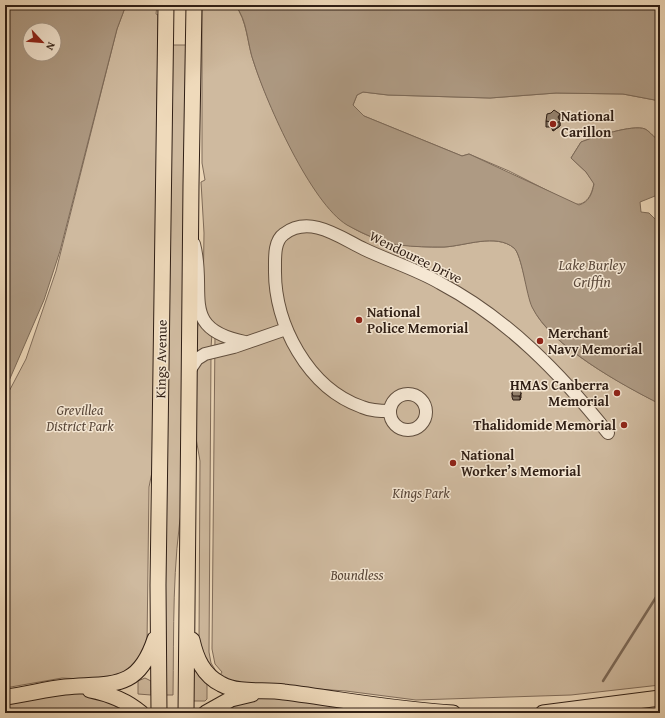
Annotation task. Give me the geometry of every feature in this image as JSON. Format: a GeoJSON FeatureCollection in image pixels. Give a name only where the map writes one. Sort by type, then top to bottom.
{"type":"FeatureCollection","features":[{"type":"Feature","properties":{"kind":"main road","name":"Kings Avenue"},"geometry":{"type":"LineString","coordinates":[[158,713],[164,66],[166,5]]}},
{"type":"Feature","properties":{"kind":"main road","name":"Kings Avenue"},"geometry":{"type":"LineString","coordinates":[[186,713],[188,625],[190,231],[194,5]]}},
{"type":"Feature","properties":{"kind":"main road"},"geometry":{"type":"LineString","coordinates":[[188,625],[199,661],[214,680],[231,688],[273,691],[404,709],[453,713]]}},
{"type":"Feature","properties":{"kind":"main road"},"geometry":{"type":"LineString","coordinates":[[5,697],[73,687],[114,684],[136,674],[149,656],[159,626]]}},
{"type":"Feature","properties":{"kind":"main road"},"geometry":{"type":"LineString","coordinates":[[73,687],[113,696],[128,703],[141,713]]}},
{"type":"Feature","properties":{"kind":"main road"},"geometry":{"type":"LineString","coordinates":[[176,713],[186,691]]}},
{"type":"Feature","properties":{"kind":"main road"},"geometry":{"type":"LineString","coordinates":[[206,713],[237,697],[273,691]]}},
{"type":"Feature","properties":{"kind":"main road"},"geometry":{"type":"LineString","coordinates":[[158,697],[163,713]]}},
{"type":"Feature","properties":{"kind":"main road"},"geometry":{"type":"LineString","coordinates":[[543,713],[660,698]]}},
{"type":"Feature","properties":{"kind":"street","name":"Wendouree Drive"},"geometry":{"type":"LineString","coordinates":[[390,411],[370,410],[359,407],[332,390],[306,363],[286,329],[279,309],[275,283],[275,255],[278,241],[285,233],[296,228],[323,228],[390,261],[438,282],[488,314],[530,347],[552,367],[608,433]]}},
{"type":"Feature","properties":{"kind":"street"},"geometry":{"type":"LineString","coordinates":[[190,231],[198,259],[199,306],[203,319],[210,329],[218,335],[245,342]]}},
{"type":"Feature","properties":{"kind":"street"},"geometry":{"type":"LineString","coordinates":[[189,371],[197,359],[203,354],[234,347],[286,329]]}},
{"type":"Feature","properties":{"kind":"green space","name":"Grevillea District Park"},"geometry":{"type":"Polygon","coordinates":[[[126,5],[157,5],[156,14],[158,15],[154,462],[149,487],[147,644],[144,653],[126,673],[103,680],[62,678],[5,688],[5,399],[26,359],[56,271],[117,29],[126,5]]]}},
{"type":"Feature","properties":{"kind":"green space","name":"Kings Park"},"geometry":{"type":"Polygon","coordinates":[[[202,5],[235,5],[239,11],[259,78],[291,148],[317,193],[331,210],[345,223],[356,230],[380,240],[406,245],[444,247],[498,241],[514,248],[520,259],[531,304],[543,324],[556,338],[590,364],[660,404],[660,685],[571,695],[416,700],[346,691],[241,684],[219,677],[222,672],[215,664],[212,649],[215,335],[203,303],[204,233],[201,182],[205,180],[202,163],[202,5]]]}},
{"type":"Feature","properties":{"kind":"green space"},"geometry":{"type":"Polygon","coordinates":[[[170,45],[189,45],[183,500],[179,524],[175,573],[173,695],[166,695],[164,673],[170,45]]]}},
{"type":"Feature","properties":{"kind":"green space"},"geometry":{"type":"Polygon","coordinates":[[[363,92],[388,95],[490,98],[556,93],[623,94],[660,101],[660,140],[645,129],[632,128],[581,142],[571,158],[586,172],[594,183],[592,191],[586,201],[579,204],[574,204],[509,171],[469,154],[462,156],[364,116],[353,105],[357,95],[363,92]]]}},
{"type":"Feature","properties":{"kind":"green space"},"geometry":{"type":"Polygon","coordinates":[[[198,321],[212,333],[211,348],[196,353],[198,321]]]}},
{"type":"Feature","properties":{"kind":"green space"},"geometry":{"type":"Polygon","coordinates":[[[211,353],[209,652],[211,663],[216,671],[215,674],[201,652],[199,641],[200,461],[196,438],[196,366],[211,353]]]}},
{"type":"Feature","properties":{"kind":"green space"},"geometry":{"type":"Polygon","coordinates":[[[194,667],[207,681],[207,699],[205,701],[193,701],[194,667]]]}},
{"type":"Feature","properties":{"kind":"green space"},"geometry":{"type":"Polygon","coordinates":[[[145,678],[151,681],[151,695],[138,694],[138,681],[145,678]]]}},
{"type":"Feature","properties":{"kind":"green space"},"geometry":{"type":"Polygon","coordinates":[[[80,693],[105,698],[130,713],[5,713],[5,703],[63,694],[80,693]]]}},
{"type":"Feature","properties":{"kind":"green space"},"geometry":{"type":"Polygon","coordinates":[[[256,695],[403,713],[214,713],[256,695]]]}},
{"type":"Feature","properties":{"kind":"water"},"geometry":{"type":"Polygon","coordinates":[[[5,5],[126,5],[117,29],[60,251],[44,300],[5,390],[5,5]]]}},
{"type":"Feature","properties":{"kind":"water","name":"Lake Burley Griffin"},"geometry":{"type":"Polygon","coordinates":[[[235,5],[660,5],[660,101],[623,94],[556,93],[490,98],[388,95],[363,92],[357,95],[353,105],[364,116],[462,156],[469,154],[579,205],[590,197],[594,184],[586,172],[571,158],[581,142],[632,128],[645,129],[660,140],[660,194],[640,202],[641,212],[649,213],[656,220],[660,219],[660,404],[589,363],[571,350],[541,322],[532,307],[522,266],[514,248],[498,241],[444,247],[416,247],[392,244],[372,237],[347,225],[333,213],[305,175],[269,103],[254,63],[245,25],[235,5]]]}},
{"type":"Feature","properties":{"kind":"building"},"geometry":{"type":"Polygon","coordinates":[[[554,110],[560,114],[558,117],[560,121],[553,125],[551,122],[546,121],[547,114],[554,110]]]}},
{"type":"Feature","properties":{"kind":"building"},"geometry":{"type":"Polygon","coordinates":[[[517,381],[521,393],[520,396],[513,396],[512,393],[517,381]]]}},
{"type":"Feature","properties":{"kind":"waterway"},"geometry":{"type":"LineString","coordinates":[[603,681],[660,591]]}},
{"type":"Feature","properties":{"kind":"place","name":"National Carillon"},"geometry":{"type":"Point","coordinates":[553,124]}},
{"type":"Feature","properties":{"kind":"place","name":"National Police Memorial"},"geometry":{"type":"Point","coordinates":[359,320]}},
{"type":"Feature","properties":{"kind":"place","name":"Merchant Navy Memorial"},"geometry":{"type":"Point","coordinates":[540,341]}},
{"type":"Feature","properties":{"kind":"place","name":"HMAS Canberra Memorial"},"geometry":{"type":"Point","coordinates":[617,393]}},
{"type":"Feature","properties":{"kind":"place","name":"Thalidomide Memorial"},"geometry":{"type":"Point","coordinates":[624,425]}},
{"type":"Feature","properties":{"kind":"place","name":"National Worker’s Memorial"},"geometry":{"type":"Point","coordinates":[453,463]}},
{"type":"Feature","properties":{"kind":"park label","name":"Boundless"},"geometry":{"type":"Point","coordinates":[357,575]}}]}
